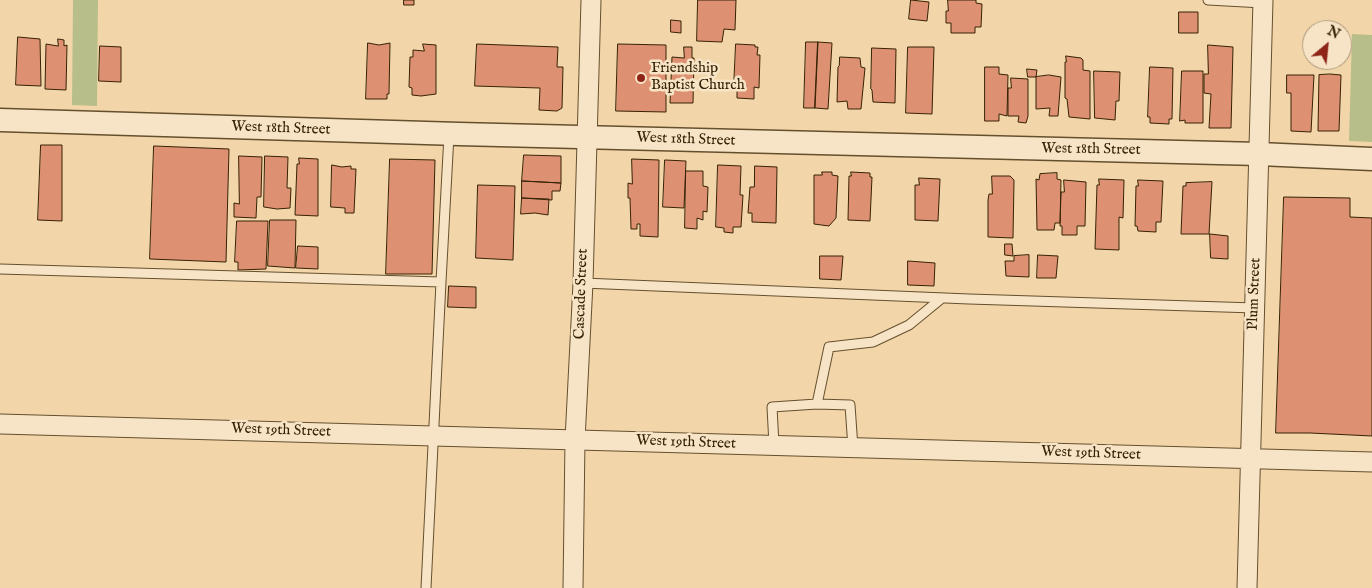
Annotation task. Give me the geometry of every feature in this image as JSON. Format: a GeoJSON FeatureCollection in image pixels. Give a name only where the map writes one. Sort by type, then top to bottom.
{"type":"FeatureCollection","features":[{"type":"Feature","properties":{"kind":"street","name":"Cascade Street"},"geometry":{"type":"LineString","coordinates":[[573,588],[575,440],[583,283],[591,0]]}},
{"type":"Feature","properties":{"kind":"street","name":"Plum Street"},"geometry":{"type":"LineString","coordinates":[[1247,588],[1263,2]]}},
{"type":"Feature","properties":{"kind":"street","name":"West 18th Street"},"geometry":{"type":"LineString","coordinates":[[0,120],[587,138],[1259,154],[1372,159]]}},
{"type":"Feature","properties":{"kind":"street","name":"West 19th Street"},"geometry":{"type":"LineString","coordinates":[[0,424],[1372,462]]}},
{"type":"Feature","properties":{"kind":"lane"},"geometry":{"type":"LineString","coordinates":[[1208,0],[1263,2]]}},
{"type":"Feature","properties":{"kind":"lane"},"geometry":{"type":"LineString","coordinates":[[426,588],[432,436],[449,134]]}},
{"type":"Feature","properties":{"kind":"lane"},"geometry":{"type":"LineString","coordinates":[[0,269],[440,282]]}},
{"type":"Feature","properties":{"kind":"lane"},"geometry":{"type":"LineString","coordinates":[[583,283],[942,298],[1255,308]]}},
{"type":"Feature","properties":{"kind":"lane"},"geometry":{"type":"LineString","coordinates":[[817,404],[829,347],[874,342],[909,325],[942,298]]}},
{"type":"Feature","properties":{"kind":"lane"},"geometry":{"type":"LineString","coordinates":[[774,445],[772,407],[817,404],[850,405],[853,448]]}},
{"type":"Feature","properties":{"kind":"green space"},"geometry":{"type":"Polygon","coordinates":[[[73,0],[98,0],[97,106],[72,105],[73,0]]]}},
{"type":"Feature","properties":{"kind":"green space"},"geometry":{"type":"Polygon","coordinates":[[[1352,34],[1372,35],[1372,142],[1349,141],[1352,34]]]}},
{"type":"Feature","properties":{"kind":"building"},"geometry":{"type":"Polygon","coordinates":[[[404,0],[414,0],[414,5],[404,5],[404,0]]]}},
{"type":"Feature","properties":{"kind":"building"},"geometry":{"type":"Polygon","coordinates":[[[698,0],[736,0],[735,30],[724,29],[722,42],[697,41],[698,0]]]}},
{"type":"Feature","properties":{"kind":"building"},"geometry":{"type":"Polygon","coordinates":[[[911,0],[929,2],[927,21],[909,19],[911,0]]]}},
{"type":"Feature","properties":{"kind":"building"},"geometry":{"type":"Polygon","coordinates":[[[948,0],[976,0],[976,3],[982,4],[981,27],[975,27],[975,33],[951,33],[951,23],[946,23],[948,0]]]}},
{"type":"Feature","properties":{"kind":"building"},"geometry":{"type":"Polygon","coordinates":[[[1179,12],[1198,12],[1198,33],[1179,33],[1179,12]]]}},
{"type":"Feature","properties":{"kind":"building"},"geometry":{"type":"Polygon","coordinates":[[[671,20],[681,21],[681,33],[671,32],[671,20]]]}},
{"type":"Feature","properties":{"kind":"building"},"geometry":{"type":"Polygon","coordinates":[[[18,37],[40,39],[41,86],[16,85],[18,37]]]}},
{"type":"Feature","properties":{"kind":"building"},"geometry":{"type":"Polygon","coordinates":[[[58,39],[64,40],[64,46],[67,45],[66,90],[45,89],[46,44],[58,46],[58,39]]]}},
{"type":"Feature","properties":{"kind":"building"},"geometry":{"type":"Polygon","coordinates":[[[806,42],[818,42],[815,108],[804,108],[806,42]]]}},
{"type":"Feature","properties":{"kind":"building"},"geometry":{"type":"Polygon","coordinates":[[[818,42],[832,43],[828,109],[815,108],[818,42]]]}},
{"type":"Feature","properties":{"kind":"building"},"geometry":{"type":"Polygon","coordinates":[[[368,43],[379,45],[390,43],[389,94],[387,94],[387,99],[366,99],[368,43]]]}},
{"type":"Feature","properties":{"kind":"building"},"geometry":{"type":"Polygon","coordinates":[[[423,44],[436,45],[436,94],[412,95],[412,88],[409,87],[410,57],[413,57],[413,50],[424,51],[423,44]]]}},
{"type":"Feature","properties":{"kind":"building"},"geometry":{"type":"Polygon","coordinates":[[[477,44],[558,47],[557,67],[563,67],[562,108],[557,111],[539,110],[540,88],[475,86],[477,44]]]}},
{"type":"Feature","properties":{"kind":"building"},"geometry":{"type":"Polygon","coordinates":[[[618,44],[666,45],[666,112],[616,111],[618,44]]]}},
{"type":"Feature","properties":{"kind":"building"},"geometry":{"type":"Polygon","coordinates":[[[736,44],[755,45],[755,47],[758,47],[757,55],[760,55],[759,88],[754,87],[754,99],[737,98],[737,87],[734,87],[736,44]]]}},
{"type":"Feature","properties":{"kind":"building"},"geometry":{"type":"Polygon","coordinates":[[[1208,45],[1233,47],[1231,128],[1209,128],[1211,94],[1204,93],[1204,74],[1208,74],[1208,45]]]}},
{"type":"Feature","properties":{"kind":"building"},"geometry":{"type":"Polygon","coordinates":[[[100,46],[121,47],[121,82],[99,81],[100,46]]]}},
{"type":"Feature","properties":{"kind":"building"},"geometry":{"type":"Polygon","coordinates":[[[684,47],[692,47],[692,58],[694,58],[693,103],[670,103],[672,57],[684,58],[684,47]]]}},
{"type":"Feature","properties":{"kind":"building"},"geometry":{"type":"Polygon","coordinates":[[[908,47],[934,47],[932,114],[906,113],[908,47]]]}},
{"type":"Feature","properties":{"kind":"building"},"geometry":{"type":"Polygon","coordinates":[[[872,48],[896,49],[895,103],[873,102],[871,89],[872,48]]]}},
{"type":"Feature","properties":{"kind":"building"},"geometry":{"type":"Polygon","coordinates":[[[1066,56],[1081,58],[1083,60],[1083,70],[1090,71],[1090,119],[1069,117],[1067,99],[1065,98],[1066,56]]]}},
{"type":"Feature","properties":{"kind":"building"},"geometry":{"type":"Polygon","coordinates":[[[840,57],[860,58],[861,67],[865,68],[861,109],[848,109],[847,101],[837,102],[840,57]]]}},
{"type":"Feature","properties":{"kind":"building"},"geometry":{"type":"Polygon","coordinates":[[[985,67],[999,67],[999,74],[1008,75],[1007,116],[999,114],[999,121],[985,121],[985,67]]]}},
{"type":"Feature","properties":{"kind":"building"},"geometry":{"type":"Polygon","coordinates":[[[1150,67],[1173,68],[1172,119],[1169,119],[1169,124],[1150,123],[1150,117],[1148,117],[1150,67]]]}},
{"type":"Feature","properties":{"kind":"building"},"geometry":{"type":"Polygon","coordinates":[[[1027,69],[1037,70],[1036,77],[1028,77],[1027,69]]]}},
{"type":"Feature","properties":{"kind":"building"},"geometry":{"type":"Polygon","coordinates":[[[1094,71],[1120,72],[1119,101],[1116,101],[1115,120],[1095,118],[1094,71]]]}},
{"type":"Feature","properties":{"kind":"building"},"geometry":{"type":"Polygon","coordinates":[[[1182,71],[1203,71],[1203,123],[1185,123],[1185,120],[1180,121],[1182,71]]]}},
{"type":"Feature","properties":{"kind":"building"},"geometry":{"type":"Polygon","coordinates":[[[1049,75],[1061,77],[1058,116],[1049,116],[1050,108],[1036,109],[1036,77],[1049,75]]]}},
{"type":"Feature","properties":{"kind":"building"},"geometry":{"type":"Polygon","coordinates":[[[1287,75],[1314,75],[1311,132],[1291,131],[1291,93],[1287,93],[1287,75]]]}},
{"type":"Feature","properties":{"kind":"building"},"geometry":{"type":"Polygon","coordinates":[[[1319,75],[1341,75],[1339,131],[1318,131],[1319,75]]]}},
{"type":"Feature","properties":{"kind":"building"},"geometry":{"type":"Polygon","coordinates":[[[1011,78],[1028,79],[1028,116],[1026,123],[1018,122],[1019,116],[1008,116],[1008,88],[1011,88],[1011,78]]]}},
{"type":"Feature","properties":{"kind":"building"},"geometry":{"type":"Polygon","coordinates":[[[41,145],[62,145],[62,221],[38,220],[41,145]]]}},
{"type":"Feature","properties":{"kind":"building"},"geometry":{"type":"Polygon","coordinates":[[[154,146],[229,149],[226,262],[150,259],[154,146]]]}},
{"type":"Feature","properties":{"kind":"building"},"geometry":{"type":"Polygon","coordinates":[[[524,155],[561,156],[561,183],[522,181],[524,155]]]}},
{"type":"Feature","properties":{"kind":"building"},"geometry":{"type":"Polygon","coordinates":[[[239,156],[262,157],[261,197],[257,197],[256,218],[234,217],[234,203],[239,204],[239,156]]]}},
{"type":"Feature","properties":{"kind":"building"},"geometry":{"type":"Polygon","coordinates":[[[265,156],[288,157],[287,188],[291,188],[290,208],[264,207],[265,156]]]}},
{"type":"Feature","properties":{"kind":"building"},"geometry":{"type":"Polygon","coordinates":[[[299,158],[318,159],[318,216],[295,215],[297,164],[299,164],[299,158]]]}},
{"type":"Feature","properties":{"kind":"building"},"geometry":{"type":"Polygon","coordinates":[[[390,159],[435,160],[432,274],[386,274],[390,159]]]}},
{"type":"Feature","properties":{"kind":"building"},"geometry":{"type":"Polygon","coordinates":[[[632,159],[659,160],[658,237],[640,236],[640,224],[637,224],[637,229],[631,229],[628,183],[632,184],[632,159]]]}},
{"type":"Feature","properties":{"kind":"building"},"geometry":{"type":"Polygon","coordinates":[[[665,160],[686,161],[684,208],[663,207],[665,160]]]}},
{"type":"Feature","properties":{"kind":"building"},"geometry":{"type":"Polygon","coordinates":[[[332,165],[351,166],[351,169],[356,169],[354,213],[345,213],[345,208],[331,207],[332,165]]]}},
{"type":"Feature","properties":{"kind":"building"},"geometry":{"type":"Polygon","coordinates":[[[718,165],[741,166],[740,195],[743,195],[741,227],[733,227],[733,233],[724,232],[724,228],[716,227],[718,165]]]}},
{"type":"Feature","properties":{"kind":"building"},"geometry":{"type":"Polygon","coordinates":[[[755,166],[777,167],[776,223],[752,222],[752,213],[748,213],[750,187],[754,187],[755,166]]]}},
{"type":"Feature","properties":{"kind":"building"},"geometry":{"type":"Polygon","coordinates":[[[686,171],[703,171],[703,186],[708,187],[707,212],[703,211],[703,220],[697,218],[697,229],[685,228],[686,171]]]}},
{"type":"Feature","properties":{"kind":"building"},"geometry":{"type":"Polygon","coordinates":[[[822,172],[832,172],[832,175],[838,176],[836,218],[829,226],[814,224],[814,175],[822,175],[822,172]]]}},
{"type":"Feature","properties":{"kind":"building"},"geometry":{"type":"Polygon","coordinates":[[[851,172],[870,173],[870,177],[872,177],[870,221],[848,220],[849,176],[851,176],[851,172]]]}},
{"type":"Feature","properties":{"kind":"building"},"geometry":{"type":"Polygon","coordinates":[[[1057,173],[1057,179],[1061,180],[1060,223],[1055,223],[1054,230],[1037,230],[1036,179],[1039,180],[1040,174],[1057,173]]]}},
{"type":"Feature","properties":{"kind":"building"},"geometry":{"type":"Polygon","coordinates":[[[992,176],[1010,176],[1014,180],[1013,238],[988,237],[988,200],[989,194],[992,194],[992,176]]]}},
{"type":"Feature","properties":{"kind":"building"},"geometry":{"type":"Polygon","coordinates":[[[919,178],[940,179],[938,221],[915,220],[915,185],[919,185],[919,178]]]}},
{"type":"Feature","properties":{"kind":"building"},"geometry":{"type":"Polygon","coordinates":[[[1099,179],[1124,180],[1123,218],[1119,217],[1119,250],[1095,249],[1097,185],[1099,185],[1099,179]]]}},
{"type":"Feature","properties":{"kind":"building"},"geometry":{"type":"Polygon","coordinates":[[[1064,180],[1086,182],[1085,226],[1077,226],[1077,235],[1062,235],[1062,226],[1060,226],[1061,192],[1064,192],[1064,180]]]}},
{"type":"Feature","properties":{"kind":"building"},"geometry":{"type":"Polygon","coordinates":[[[1138,180],[1163,181],[1161,222],[1156,222],[1156,232],[1138,231],[1137,226],[1135,226],[1136,186],[1138,186],[1138,180]]]}},
{"type":"Feature","properties":{"kind":"building"},"geometry":{"type":"Polygon","coordinates":[[[522,181],[561,183],[560,191],[552,191],[552,200],[522,198],[522,181]]]}},
{"type":"Feature","properties":{"kind":"building"},"geometry":{"type":"Polygon","coordinates":[[[1212,182],[1209,234],[1181,234],[1183,186],[1186,186],[1186,183],[1212,182]]]}},
{"type":"Feature","properties":{"kind":"building"},"geometry":{"type":"Polygon","coordinates":[[[478,185],[515,186],[513,260],[476,258],[478,185]]]}},
{"type":"Feature","properties":{"kind":"building"},"geometry":{"type":"Polygon","coordinates":[[[1284,197],[1350,198],[1350,217],[1372,218],[1372,436],[1276,433],[1284,197]]]}},
{"type":"Feature","properties":{"kind":"building"},"geometry":{"type":"Polygon","coordinates":[[[522,198],[549,199],[548,215],[535,213],[521,214],[522,198]]]}},
{"type":"Feature","properties":{"kind":"building"},"geometry":{"type":"Polygon","coordinates":[[[270,220],[296,220],[295,268],[268,266],[270,220]]]}},
{"type":"Feature","properties":{"kind":"building"},"geometry":{"type":"Polygon","coordinates":[[[237,221],[268,221],[266,269],[238,270],[238,262],[235,262],[237,221]]]}},
{"type":"Feature","properties":{"kind":"building"},"geometry":{"type":"Polygon","coordinates":[[[1210,234],[1228,236],[1228,259],[1211,258],[1210,234]]]}},
{"type":"Feature","properties":{"kind":"building"},"geometry":{"type":"Polygon","coordinates":[[[1005,244],[1012,244],[1013,256],[1005,255],[1005,244]]]}},
{"type":"Feature","properties":{"kind":"building"},"geometry":{"type":"Polygon","coordinates":[[[298,246],[318,247],[318,269],[296,268],[298,246]]]}},
{"type":"Feature","properties":{"kind":"building"},"geometry":{"type":"Polygon","coordinates":[[[1029,255],[1029,277],[1006,276],[1005,261],[1014,261],[1014,256],[1029,255]]]}},
{"type":"Feature","properties":{"kind":"building"},"geometry":{"type":"Polygon","coordinates":[[[1038,255],[1058,256],[1056,278],[1037,278],[1038,255]]]}},
{"type":"Feature","properties":{"kind":"building"},"geometry":{"type":"Polygon","coordinates":[[[820,256],[843,256],[841,280],[820,279],[820,256]]]}},
{"type":"Feature","properties":{"kind":"building"},"geometry":{"type":"Polygon","coordinates":[[[908,261],[935,263],[934,286],[908,285],[908,261]]]}},
{"type":"Feature","properties":{"kind":"building"},"geometry":{"type":"Polygon","coordinates":[[[449,286],[476,287],[476,308],[448,307],[449,286]]]}},
{"type":"Feature","properties":{"kind":"place","name":"Friendship Baptist Church"},"geometry":{"type":"Point","coordinates":[641,78]}}]}
